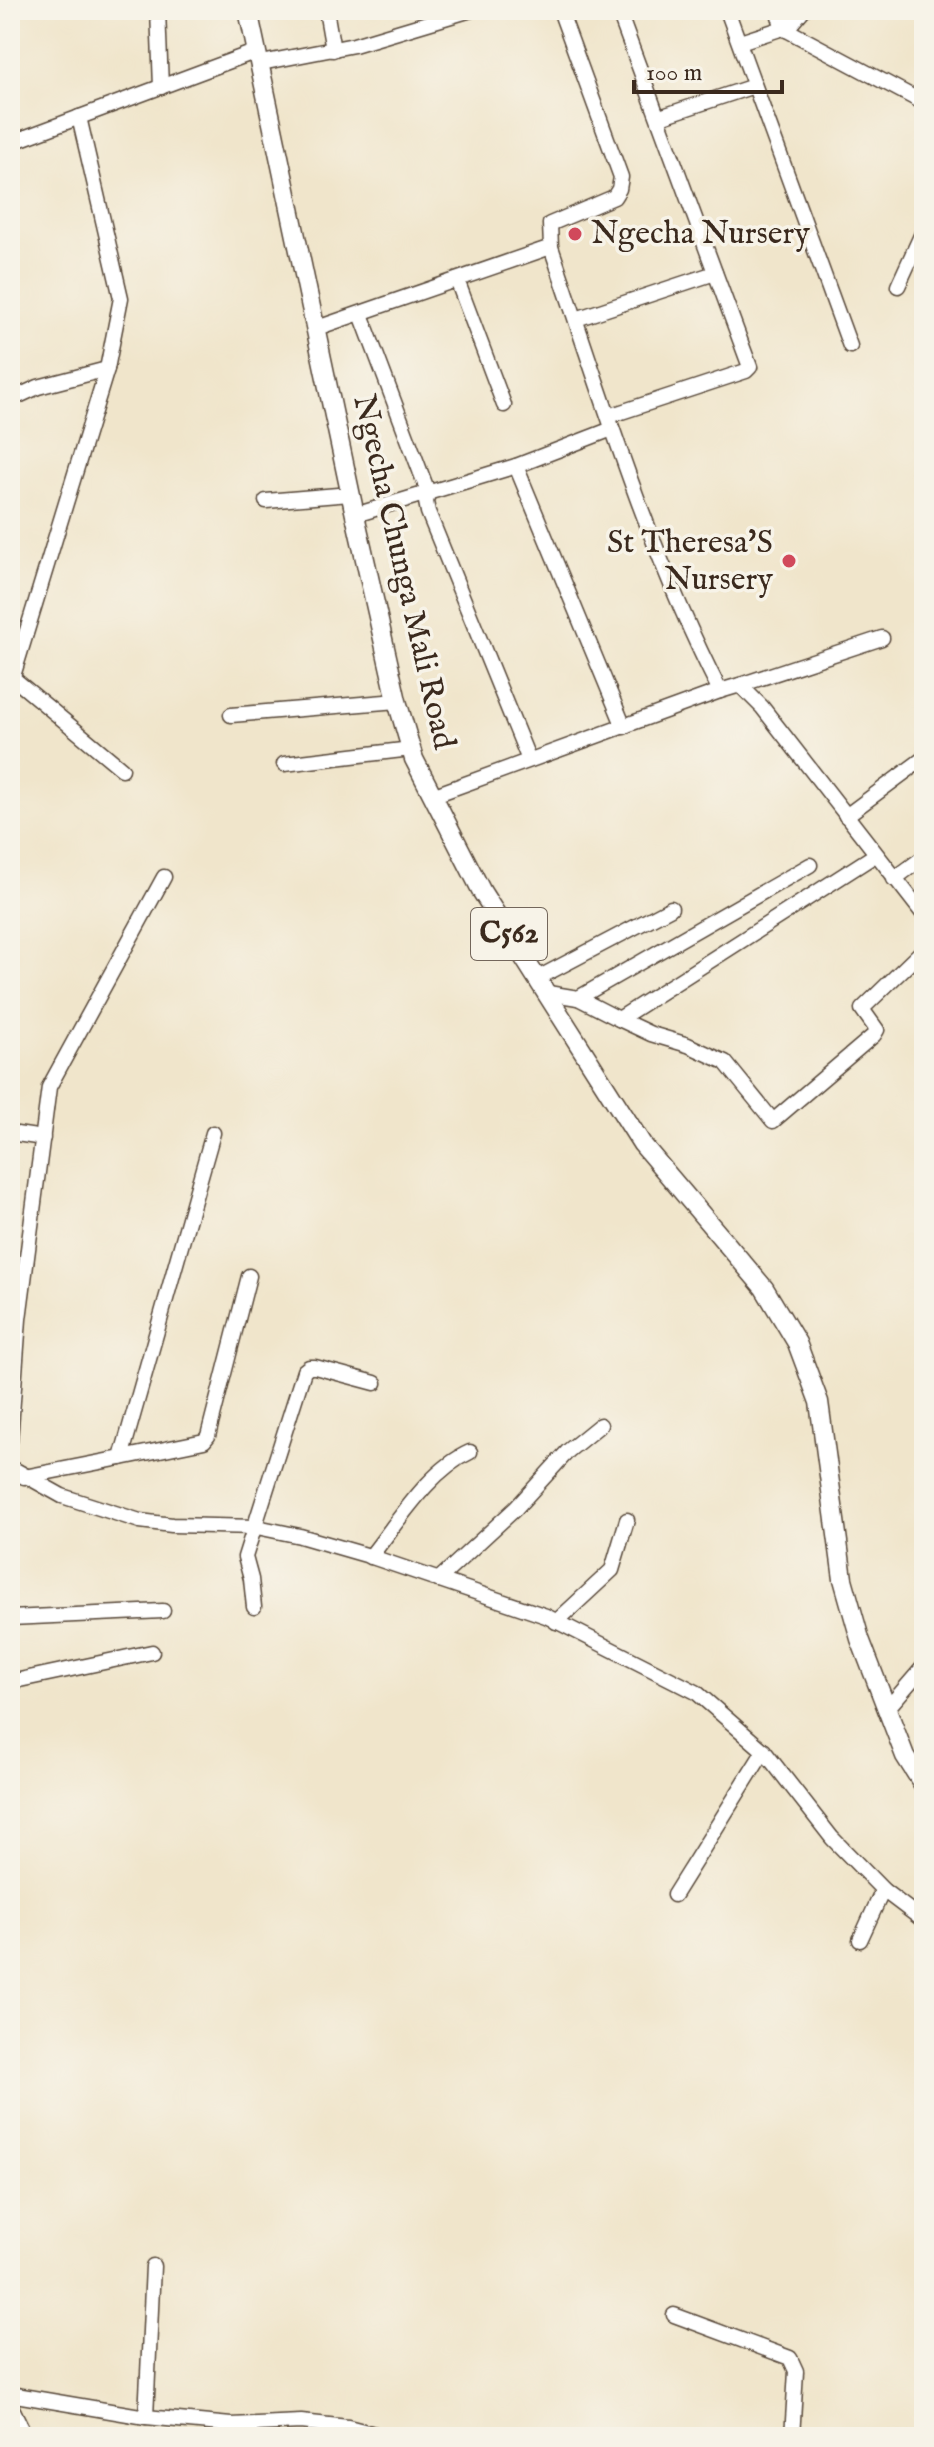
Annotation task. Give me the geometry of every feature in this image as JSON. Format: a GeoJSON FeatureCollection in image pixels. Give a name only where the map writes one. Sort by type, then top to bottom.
{"type":"FeatureCollection","features":[{"type":"Feature","properties":{"kind":"main road","name":"Ngecha Chunga Mali Road"},"geometry":{"type":"LineString","coordinates":[[248,10],[350,494],[397,701],[411,749],[482,892],[642,1144],[764,1288],[797,1343],[819,1402],[843,1579],[860,1639],[905,1756],[924,1786]]}},
{"type":"Feature","properties":{"kind":"street"},"geometry":{"type":"LineString","coordinates":[[158,10],[161,87]]}},
{"type":"Feature","properties":{"kind":"street"},"geometry":{"type":"LineString","coordinates":[[326,10],[333,50]]}},
{"type":"Feature","properties":{"kind":"street"},"geometry":{"type":"LineString","coordinates":[[408,10],[413,26]]}},
{"type":"Feature","properties":{"kind":"street"},"geometry":{"type":"LineString","coordinates":[[10,143],[161,87],[259,57],[333,50],[471,10]]}},
{"type":"Feature","properties":{"kind":"street"},"geometry":{"type":"LineString","coordinates":[[560,10],[621,177],[614,197],[550,224],[551,247],[610,422],[686,626],[720,691]]}},
{"type":"Feature","properties":{"kind":"street"},"geometry":{"type":"LineString","coordinates":[[355,515],[516,466],[610,422],[750,367],[618,10]]}},
{"type":"Feature","properties":{"kind":"street"},"geometry":{"type":"LineString","coordinates":[[727,10],[850,346]]}},
{"type":"Feature","properties":{"kind":"street"},"geometry":{"type":"LineString","coordinates":[[777,10],[784,29],[924,103]]}},
{"type":"Feature","properties":{"kind":"street"},"geometry":{"type":"LineString","coordinates":[[740,42],[784,29],[803,10]]}},
{"type":"Feature","properties":{"kind":"street"},"geometry":{"type":"LineString","coordinates":[[660,117],[754,86]]}},
{"type":"Feature","properties":{"kind":"street"},"geometry":{"type":"LineString","coordinates":[[79,117],[121,298],[107,369],[12,676],[122,769]]}},
{"type":"Feature","properties":{"kind":"street"},"geometry":{"type":"LineString","coordinates":[[898,286],[924,229]]}},
{"type":"Feature","properties":{"kind":"street"},"geometry":{"type":"LineString","coordinates":[[314,329],[551,247]]}},
{"type":"Feature","properties":{"kind":"street"},"geometry":{"type":"LineString","coordinates":[[576,319],[715,273]]}},
{"type":"Feature","properties":{"kind":"street"},"geometry":{"type":"LineString","coordinates":[[457,280],[504,405]]}},
{"type":"Feature","properties":{"kind":"street"},"geometry":{"type":"LineString","coordinates":[[361,314],[428,492],[428,512],[529,760]]}},
{"type":"Feature","properties":{"kind":"street"},"geometry":{"type":"LineString","coordinates":[[10,400],[38,387],[107,369]]}},
{"type":"Feature","properties":{"kind":"street"},"geometry":{"type":"LineString","coordinates":[[516,466],[624,727]]}},
{"type":"Feature","properties":{"kind":"street"},"geometry":{"type":"LineString","coordinates":[[266,501],[350,494]]}},
{"type":"Feature","properties":{"kind":"street"},"geometry":{"type":"LineString","coordinates":[[432,796],[720,691],[882,638]]}},
{"type":"Feature","properties":{"kind":"street"},"geometry":{"type":"LineString","coordinates":[[740,685],[762,707],[924,915]]}},
{"type":"Feature","properties":{"kind":"street"},"geometry":{"type":"LineString","coordinates":[[231,715],[397,701]]}},
{"type":"Feature","properties":{"kind":"street"},"geometry":{"type":"LineString","coordinates":[[284,764],[411,749]]}},
{"type":"Feature","properties":{"kind":"street"},"geometry":{"type":"LineString","coordinates":[[846,816],[924,758]]}},
{"type":"Feature","properties":{"kind":"street"},"geometry":{"type":"LineString","coordinates":[[619,1019],[875,855]]}},
{"type":"Feature","properties":{"kind":"street"},"geometry":{"type":"LineString","coordinates":[[894,879],[924,857]]}},
{"type":"Feature","properties":{"kind":"street"},"geometry":{"type":"LineString","coordinates":[[578,998],[810,865]]}},
{"type":"Feature","properties":{"kind":"street"},"geometry":{"type":"LineString","coordinates":[[10,1441],[19,1319],[49,1087],[164,877]]}},
{"type":"Feature","properties":{"kind":"street"},"geometry":{"type":"LineString","coordinates":[[543,985],[671,908]]}},
{"type":"Feature","properties":{"kind":"street"},"geometry":{"type":"LineString","coordinates":[[543,985],[725,1062],[773,1121],[874,1035],[877,1030],[862,1009],[924,949]]}},
{"type":"Feature","properties":{"kind":"street"},"geometry":{"type":"LineString","coordinates":[[10,1133],[43,1138]]}},
{"type":"Feature","properties":{"kind":"street"},"geometry":{"type":"LineString","coordinates":[[121,1458],[213,1133]]}},
{"type":"Feature","properties":{"kind":"street"},"geometry":{"type":"LineString","coordinates":[[15,1472],[121,1458],[204,1441],[208,1436],[249,1276]]}},
{"type":"Feature","properties":{"kind":"street"},"geometry":{"type":"LineString","coordinates":[[254,1607],[245,1557],[304,1371],[315,1367],[375,1383]]}},
{"type":"Feature","properties":{"kind":"street"},"geometry":{"type":"LineString","coordinates":[[438,1580],[516,1508],[568,1451],[600,1425]]}},
{"type":"Feature","properties":{"kind":"street"},"geometry":{"type":"LineString","coordinates":[[370,1557],[440,1471],[470,1452]]}},
{"type":"Feature","properties":{"kind":"street"},"geometry":{"type":"LineString","coordinates":[[15,1472],[62,1496],[140,1521],[257,1527],[300,1536],[556,1622],[696,1692],[764,1751],[832,1838],[883,1890],[924,1921]]}},
{"type":"Feature","properties":{"kind":"street"},"geometry":{"type":"LineString","coordinates":[[556,1622],[612,1570],[627,1520]]}},
{"type":"Feature","properties":{"kind":"street"},"geometry":{"type":"LineString","coordinates":[[10,1618],[163,1611]]}},
{"type":"Feature","properties":{"kind":"street"},"geometry":{"type":"LineString","coordinates":[[10,1682],[152,1652]]}},
{"type":"Feature","properties":{"kind":"street"},"geometry":{"type":"LineString","coordinates":[[887,1709],[924,1666]]}},
{"type":"Feature","properties":{"kind":"street"},"geometry":{"type":"LineString","coordinates":[[674,1895],[764,1751]]}},
{"type":"Feature","properties":{"kind":"street"},"geometry":{"type":"LineString","coordinates":[[860,1940],[883,1890]]}},
{"type":"Feature","properties":{"kind":"street"},"geometry":{"type":"LineString","coordinates":[[146,2417],[153,2266]]}},
{"type":"Feature","properties":{"kind":"street"},"geometry":{"type":"LineString","coordinates":[[674,2315],[790,2358],[796,2371],[792,2437]]}},
{"type":"Feature","properties":{"kind":"street"},"geometry":{"type":"LineString","coordinates":[[10,2394],[146,2417],[301,2429],[348,2427],[383,2437]]}},
{"type":"Feature","properties":{"kind":"street"},"geometry":{"type":"LineString","coordinates":[[10,2404],[26,2437]]}},
{"type":"Feature","properties":{"kind":"place","name":"Ngecha Nursery"},"geometry":{"type":"Point","coordinates":[575,234]}},
{"type":"Feature","properties":{"kind":"place","name":"St Theresa'S Nursery"},"geometry":{"type":"Point","coordinates":[789,561]}}]}
